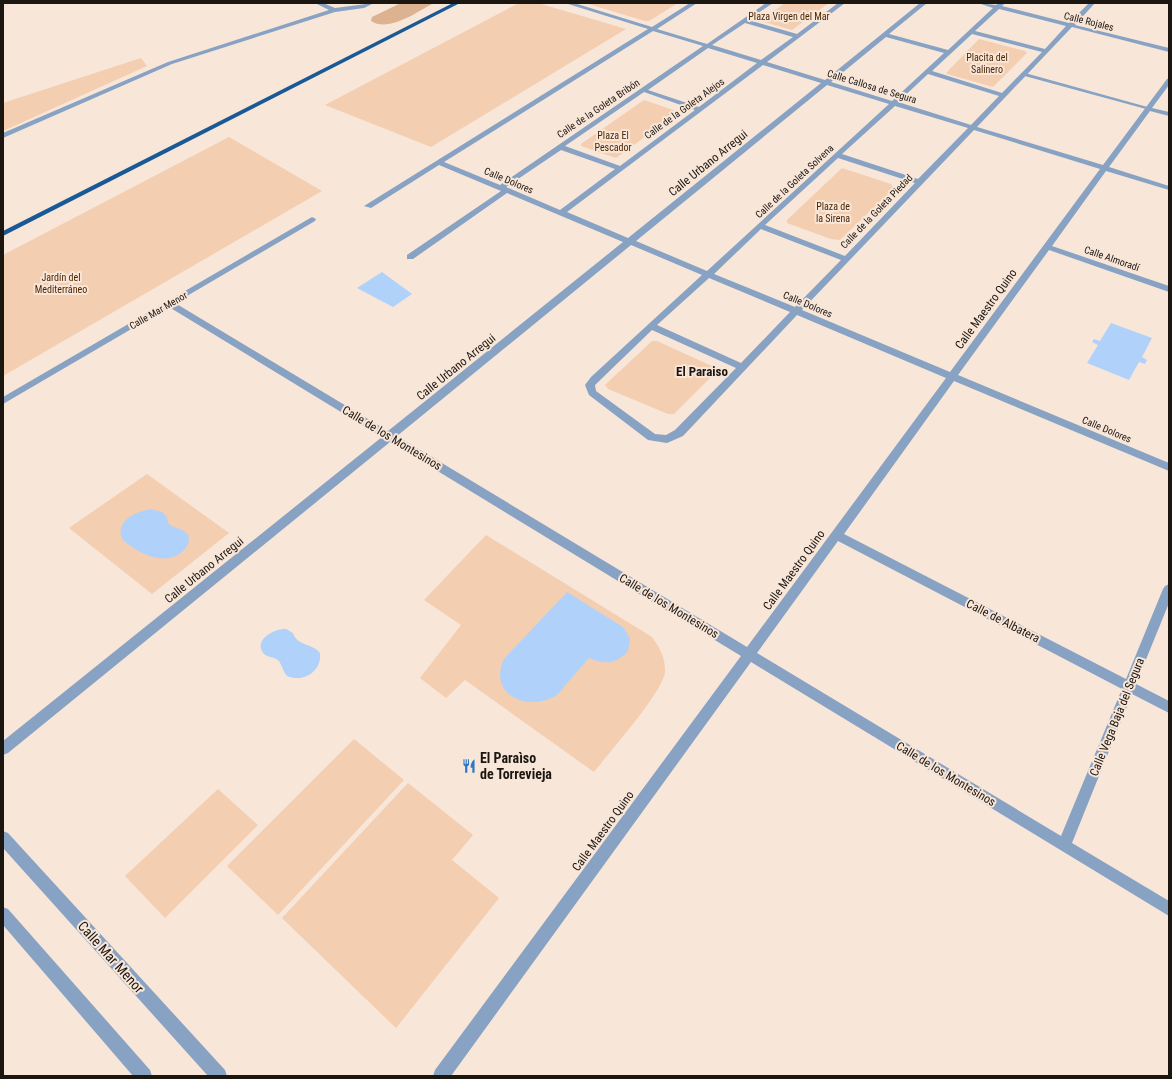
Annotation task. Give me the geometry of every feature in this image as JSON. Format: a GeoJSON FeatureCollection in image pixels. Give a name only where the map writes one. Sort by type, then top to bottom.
{"type":"FeatureCollection","features":[{"type":"Feature","properties":{"kind":"highway"},"geometry":{"type":"LineString","coordinates":[[3,234],[457,3]]}},
{"type":"Feature","properties":{"kind":"street"},"geometry":{"type":"LineString","coordinates":[[318,3],[334,6],[364,6],[371,3]]}},
{"type":"Feature","properties":{"kind":"street","name":"Calle Callosa de Segura"},"geometry":{"type":"LineString","coordinates":[[568,3],[1169,188]]}},
{"type":"Feature","properties":{"kind":"street"},"geometry":{"type":"LineString","coordinates":[[368,206],[694,3]]}},
{"type":"Feature","properties":{"kind":"street","name":"Calle de la Goleta Bribón"},"geometry":{"type":"LineString","coordinates":[[410,257],[560,146],[770,3]]}},
{"type":"Feature","properties":{"kind":"street","name":"Calle de la Goleta Alejos"},"geometry":{"type":"LineString","coordinates":[[561,213],[619,168],[842,3]]}},
{"type":"Feature","properties":{"kind":"street","name":"Calle Urbano Arregui"},"geometry":{"type":"LineString","coordinates":[[3,749],[924,3]]}},
{"type":"Feature","properties":{"kind":"street","name":"Calle Rojales"},"geometry":{"type":"LineString","coordinates":[[981,3],[1000,5],[1070,25],[1169,50]]}},
{"type":"Feature","properties":{"kind":"street","name":"Calle de la Goleta Piedad"},"geometry":{"type":"LineString","coordinates":[[663,439],[674,437],[679,433],[1092,3]]}},
{"type":"Feature","properties":{"kind":"street","name":"Calle de la Goleta Solvena"},"geometry":{"type":"LineString","coordinates":[[663,439],[646,434],[596,396],[590,390],[590,386],[594,379],[1000,5]]}},
{"type":"Feature","properties":{"kind":"street"},"geometry":{"type":"LineString","coordinates":[[3,136],[170,63],[282,28],[334,6]]}},
{"type":"Feature","properties":{"kind":"street"},"geometry":{"type":"LineString","coordinates":[[744,21],[797,36]]}},
{"type":"Feature","properties":{"kind":"street"},"geometry":{"type":"LineString","coordinates":[[971,32],[1046,51]]}},
{"type":"Feature","properties":{"kind":"street"},"geometry":{"type":"LineString","coordinates":[[885,35],[949,52]]}},
{"type":"Feature","properties":{"kind":"street"},"geometry":{"type":"LineString","coordinates":[[927,72],[1003,95]]}},
{"type":"Feature","properties":{"kind":"street"},"geometry":{"type":"LineString","coordinates":[[1024,74],[1169,114]]}},
{"type":"Feature","properties":{"kind":"street","name":"Calle Maestro Quino"},"geometry":{"type":"LineString","coordinates":[[441,1076],[1169,80]]}},
{"type":"Feature","properties":{"kind":"street"},"geometry":{"type":"LineString","coordinates":[[643,90],[700,109]]}},
{"type":"Feature","properties":{"kind":"street"},"geometry":{"type":"LineString","coordinates":[[560,146],[619,168]]}},
{"type":"Feature","properties":{"kind":"street"},"geometry":{"type":"LineString","coordinates":[[837,155],[919,182]]}},
{"type":"Feature","properties":{"kind":"street","name":"Calle Dolores"},"geometry":{"type":"LineString","coordinates":[[439,162],[1169,467]]}},
{"type":"Feature","properties":{"kind":"street","name":"Calle Mar Menor"},"geometry":{"type":"LineString","coordinates":[[3,401],[312,219]]}},
{"type":"Feature","properties":{"kind":"street"},"geometry":{"type":"LineString","coordinates":[[760,226],[846,259]]}},
{"type":"Feature","properties":{"kind":"street","name":"Calle Almoradí"},"geometry":{"type":"LineString","coordinates":[[1047,247],[1169,289]]}},
{"type":"Feature","properties":{"kind":"street","name":"Calle de los Montesinos"},"geometry":{"type":"LineString","coordinates":[[169,303],[1169,909]]}},
{"type":"Feature","properties":{"kind":"street"},"geometry":{"type":"LineString","coordinates":[[651,326],[742,367]]}},
{"type":"Feature","properties":{"kind":"street","name":"Calle de Albatera"},"geometry":{"type":"LineString","coordinates":[[836,535],[1169,707]]}},
{"type":"Feature","properties":{"kind":"street","name":"Calle Vega Baja del Segura"},"geometry":{"type":"LineString","coordinates":[[1064,846],[1169,588]]}},
{"type":"Feature","properties":{"kind":"street","name":"Calle Mar Menor"},"geometry":{"type":"LineString","coordinates":[[3,838],[219,1076]]}},
{"type":"Feature","properties":{"kind":"street"},"geometry":{"type":"LineString","coordinates":[[3,914],[144,1076]]}},
{"type":"Feature","properties":{"kind":"green space"},"geometry":{"type":"Polygon","coordinates":[[[519,3],[538,3],[626,29],[431,147],[325,105],[519,3]]]}},
{"type":"Feature","properties":{"kind":"green space"},"geometry":{"type":"Polygon","coordinates":[[[585,3],[678,3],[649,21],[645,21],[585,3]]]}},
{"type":"Feature","properties":{"kind":"green space","name":"Plaza Virgen del Mar"},"geometry":{"type":"Polygon","coordinates":[[[785,3],[829,3],[792,30],[761,21],[785,3]]]}},
{"type":"Feature","properties":{"kind":"green space","name":"Placita del Salinero"},"geometry":{"type":"Polygon","coordinates":[[[979,39],[1025,51],[1027,53],[993,87],[947,74],[947,72],[979,39]]]}},
{"type":"Feature","properties":{"kind":"green space"},"geometry":{"type":"Polygon","coordinates":[[[141,58],[147,66],[3,131],[3,103],[141,58]]]}},
{"type":"Feature","properties":{"kind":"green space","name":"Plaza El Pescador"},"geometry":{"type":"Polygon","coordinates":[[[644,100],[679,112],[616,158],[581,146],[581,144],[644,100]]]}},
{"type":"Feature","properties":{"kind":"green space","name":"Jardín del Mediterráneo"},"geometry":{"type":"Polygon","coordinates":[[[229,137],[322,191],[3,376],[3,255],[229,137]]]}},
{"type":"Feature","properties":{"kind":"green space","name":"Plaza de la Sirena"},"geometry":{"type":"Polygon","coordinates":[[[842,168],[891,184],[894,188],[840,240],[831,239],[787,223],[787,220],[842,168]]]}},
{"type":"Feature","properties":{"kind":"green space"},"geometry":{"type":"Polygon","coordinates":[[[652,341],[657,341],[714,367],[717,371],[674,414],[668,414],[608,389],[605,385],[652,341]]]}},
{"type":"Feature","properties":{"kind":"green space"},"geometry":{"type":"Polygon","coordinates":[[[147,474],[229,533],[152,594],[69,528],[147,474]]]}},
{"type":"Feature","properties":{"kind":"green space"},"geometry":{"type":"Polygon","coordinates":[[[486,535],[652,637],[662,653],[665,671],[663,680],[635,722],[594,772],[465,680],[446,698],[420,678],[461,625],[424,600],[486,535]]]}},
{"type":"Feature","properties":{"kind":"green space"},"geometry":{"type":"Polygon","coordinates":[[[354,739],[404,780],[278,915],[227,866],[354,739]]]}},
{"type":"Feature","properties":{"kind":"green space"},"geometry":{"type":"Polygon","coordinates":[[[408,783],[473,835],[452,860],[499,898],[396,1028],[282,918],[408,783]]]}},
{"type":"Feature","properties":{"kind":"green space"},"geometry":{"type":"Polygon","coordinates":[[[218,789],[258,825],[165,918],[125,876],[218,789]]]}},
{"type":"Feature","properties":{"kind":"shaded area"},"geometry":{"type":"Polygon","coordinates":[[[401,3],[434,3],[395,23],[378,24],[371,21],[372,17],[401,3]]]}},
{"type":"Feature","properties":{"kind":"water"},"geometry":{"type":"Polygon","coordinates":[[[382,272],[412,294],[393,307],[357,288],[382,272]]]}},
{"type":"Feature","properties":{"kind":"water"},"geometry":{"type":"Polygon","coordinates":[[[1111,323],[1152,338],[1142,357],[1147,360],[1145,364],[1139,362],[1129,380],[1087,363],[1098,345],[1092,342],[1094,339],[1100,341],[1111,323]]]}},
{"type":"Feature","properties":{"kind":"water"},"geometry":{"type":"Polygon","coordinates":[[[151,509],[162,512],[167,517],[168,523],[184,531],[188,535],[189,541],[187,546],[178,555],[170,558],[152,557],[144,554],[122,539],[121,527],[124,522],[139,512],[151,509]]]}},
{"type":"Feature","properties":{"kind":"water"},"geometry":{"type":"Polygon","coordinates":[[[567,592],[623,627],[630,638],[628,651],[619,659],[610,662],[600,662],[589,658],[557,695],[546,700],[535,702],[523,701],[514,697],[506,691],[501,682],[500,672],[504,659],[567,592]]]}},
{"type":"Feature","properties":{"kind":"water"},"geometry":{"type":"Polygon","coordinates":[[[281,629],[286,629],[293,633],[298,640],[313,647],[320,653],[320,659],[315,670],[305,677],[293,678],[287,676],[278,660],[265,655],[261,649],[261,644],[266,636],[281,629]]]}},
{"type":"Feature","properties":{"kind":"place","name":"El Paraìso de Torrevieja"},"geometry":{"type":"Point","coordinates":[469,766]}},
{"type":"Feature","properties":{"kind":"district","name":"El Paraiso"},"geometry":{"type":"Point","coordinates":[702,371]}}]}
